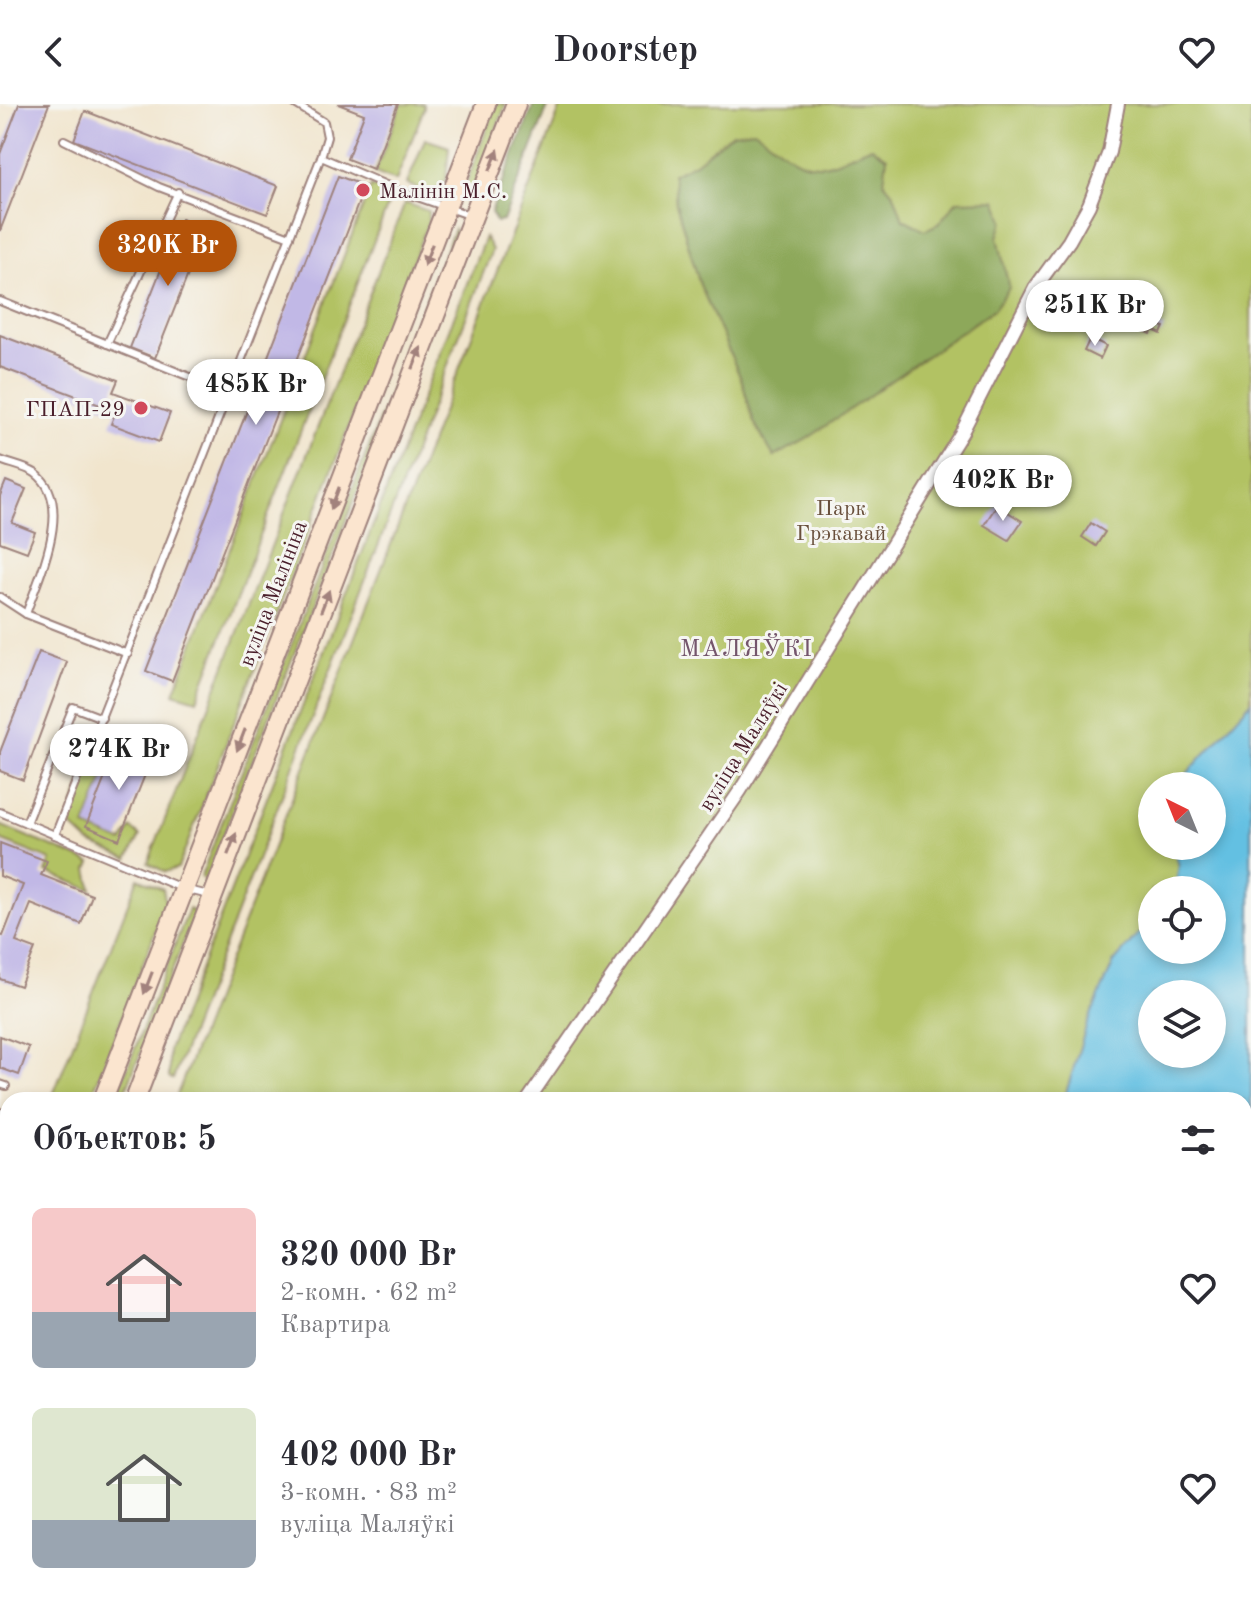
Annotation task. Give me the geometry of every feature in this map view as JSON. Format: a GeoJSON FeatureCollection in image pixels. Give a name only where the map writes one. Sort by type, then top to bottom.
{"type":"FeatureCollection","features":[{"type":"Feature","properties":{"kind":"main road","name":"вуліца Малініна"},"geometry":{"type":"LineString","coordinates":[[106,1092],[486,104]]}},
{"type":"Feature","properties":{"kind":"main road"},"geometry":{"type":"LineString","coordinates":[[138,1092],[516,104]]}},
{"type":"Feature","properties":{"kind":"street","name":"вуліца Маляўкі"},"geometry":{"type":"LineString","coordinates":[[533,1092],[740,791],[962,432],[1035,288],[1069,241],[1089,205],[1109,152],[1118,104]]}},
{"type":"Feature","properties":{"kind":"lane"},"geometry":{"type":"LineString","coordinates":[[55,835],[321,157],[327,137],[324,122],[295,104]]}},
{"type":"Feature","properties":{"kind":"lane"},"geometry":{"type":"LineString","coordinates":[[64,140],[159,187],[290,237]]}},
{"type":"Feature","properties":{"kind":"lane"},"geometry":{"type":"LineString","coordinates":[[321,157],[472,216]]}},
{"type":"Feature","properties":{"kind":"lane"},"geometry":{"type":"LineString","coordinates":[[107,344],[178,192]]}},
{"type":"Feature","properties":{"kind":"lane"},"geometry":{"type":"LineString","coordinates":[[0,301],[230,393]]}},
{"type":"Feature","properties":{"kind":"lane"},"geometry":{"type":"LineString","coordinates":[[0,460],[36,473],[50,495],[51,542],[26,614]]}},
{"type":"Feature","properties":{"kind":"lane"},"geometry":{"type":"LineString","coordinates":[[0,597],[26,614],[128,654]]}},
{"type":"Feature","properties":{"kind":"lane"},"geometry":{"type":"LineString","coordinates":[[26,823],[73,707],[102,718]]}},
{"type":"Feature","properties":{"kind":"lane"},"geometry":{"type":"LineString","coordinates":[[0,812],[184,889],[212,896]]}},
{"type":"Feature","properties":{"kind":"green space"},"geometry":{"type":"Polygon","coordinates":[[[401,104],[424,104],[424,108],[396,181],[375,173],[401,104]]]}},
{"type":"Feature","properties":{"kind":"green space"},"geometry":{"type":"Polygon","coordinates":[[[496,104],[506,104],[471,197],[466,198],[463,192],[496,104]]]}},
{"type":"Feature","properties":{"kind":"green space"},"geometry":{"type":"Polygon","coordinates":[[[534,104],[549,104],[503,221],[496,222],[491,212],[534,104]]]}},
{"type":"Feature","properties":{"kind":"green space","name":"Парк Грэкавай"},"geometry":{"type":"Polygon","coordinates":[[[562,104],[1251,104],[1251,702],[1188,772],[1138,772],[1138,860],[1178,860],[1179,876],[1138,876],[1138,935],[1114,962],[1087,1024],[1066,1092],[178,1092],[562,104]]]}},
{"type":"Feature","properties":{"kind":"green space"},"geometry":{"type":"Polygon","coordinates":[[[754,130],[792,158],[813,165],[824,165],[872,147],[887,157],[884,182],[894,194],[903,219],[925,230],[938,224],[957,201],[996,200],[1004,220],[998,237],[1009,288],[994,309],[807,439],[774,457],[754,422],[742,381],[700,285],[676,203],[673,174],[695,163],[732,133],[754,130]]]}},
{"type":"Feature","properties":{"kind":"green space"},"geometry":{"type":"Polygon","coordinates":[[[425,139],[449,147],[446,179],[431,195],[407,184],[425,139]]]}},
{"type":"Feature","properties":{"kind":"green space"},"geometry":{"type":"Polygon","coordinates":[[[371,186],[392,194],[197,700],[174,693],[371,186]]]}},
{"type":"Feature","properties":{"kind":"green space"},"geometry":{"type":"Polygon","coordinates":[[[405,203],[428,211],[428,222],[178,868],[165,872],[148,863],[405,203]]]}},
{"type":"Feature","properties":{"kind":"green space"},"geometry":{"type":"Polygon","coordinates":[[[454,229],[458,235],[205,881],[201,876],[454,229]]]}},
{"type":"Feature","properties":{"kind":"green space"},"geometry":{"type":"Polygon","coordinates":[[[485,237],[492,250],[173,1079],[169,1078],[169,1050],[485,237]]]}},
{"type":"Feature","properties":{"kind":"green space"},"geometry":{"type":"Polygon","coordinates":[[[102,734],[120,737],[85,827],[122,842],[131,828],[140,836],[128,859],[89,843],[68,823],[97,738],[102,734]]]}},
{"type":"Feature","properties":{"kind":"green space"},"geometry":{"type":"Polygon","coordinates":[[[0,825],[91,863],[88,869],[92,890],[46,872],[51,860],[0,840],[0,825]]]}},
{"type":"Feature","properties":{"kind":"green space"},"geometry":{"type":"Polygon","coordinates":[[[138,878],[163,889],[166,904],[93,1092],[54,1092],[138,878]]]}},
{"type":"Feature","properties":{"kind":"green space"},"geometry":{"type":"Polygon","coordinates":[[[189,909],[195,912],[125,1092],[118,1092],[189,909]]]}},
{"type":"Feature","properties":{"kind":"water"},"geometry":{"type":"Polygon","coordinates":[[[1251,702],[1251,1092],[1066,1092],[1087,1024],[1114,962],[1138,935],[1138,964],[1226,964],[1226,876],[1177,876],[1177,860],[1226,860],[1226,772],[1188,772],[1251,702]]]}},
{"type":"Feature","properties":{"kind":"building"},"geometry":{"type":"Polygon","coordinates":[[[19,104],[49,104],[0,231],[0,154],[19,104]]]}},
{"type":"Feature","properties":{"kind":"building"},"geometry":{"type":"Polygon","coordinates":[[[338,104],[398,104],[373,169],[347,159],[364,114],[338,104]]]}},
{"type":"Feature","properties":{"kind":"building"},"geometry":{"type":"Polygon","coordinates":[[[85,111],[278,186],[267,214],[74,140],[85,111]]]}},
{"type":"Feature","properties":{"kind":"building"},"geometry":{"type":"Polygon","coordinates":[[[338,176],[365,186],[172,681],[146,671],[338,176]]]}},
{"type":"Feature","properties":{"kind":"building"},"geometry":{"type":"Polygon","coordinates":[[[181,219],[206,229],[155,358],[130,348],[181,219]]]}},
{"type":"Feature","properties":{"kind":"building"},"geometry":{"type":"Polygon","coordinates":[[[1141,317],[1164,327],[1161,334],[1153,330],[1151,334],[1137,328],[1141,317]]]}},
{"type":"Feature","properties":{"kind":"building"},"geometry":{"type":"Polygon","coordinates":[[[0,335],[118,380],[113,392],[170,413],[159,442],[111,424],[116,411],[0,367],[0,335]]]}},
{"type":"Feature","properties":{"kind":"building"},"geometry":{"type":"Polygon","coordinates":[[[1090,338],[1106,346],[1100,359],[1084,351],[1090,338]]]}},
{"type":"Feature","properties":{"kind":"building"},"geometry":{"type":"Polygon","coordinates":[[[6,481],[26,489],[12,523],[35,532],[27,552],[0,542],[0,496],[6,481]]]}},
{"type":"Feature","properties":{"kind":"building"},"geometry":{"type":"Polygon","coordinates":[[[997,505],[1022,521],[1009,540],[984,525],[997,505]]]}},
{"type":"Feature","properties":{"kind":"building"},"geometry":{"type":"Polygon","coordinates":[[[1091,523],[1105,532],[1096,546],[1082,537],[1091,523]]]}},
{"type":"Feature","properties":{"kind":"building"},"geometry":{"type":"Polygon","coordinates":[[[39,652],[67,662],[23,780],[0,771],[0,752],[39,652]]]}},
{"type":"Feature","properties":{"kind":"building"},"geometry":{"type":"Polygon","coordinates":[[[118,744],[152,757],[119,840],[86,826],[118,744]]]}},
{"type":"Feature","properties":{"kind":"building"},"geometry":{"type":"Polygon","coordinates":[[[0,843],[47,861],[41,875],[92,895],[81,924],[31,904],[16,942],[35,949],[20,986],[0,979],[0,935],[3,936],[23,885],[0,876],[0,843]]]}},
{"type":"Feature","properties":{"kind":"building"},"geometry":{"type":"Polygon","coordinates":[[[0,1036],[29,1047],[19,1075],[0,1068],[0,1036]]]}},
{"type":"Feature","properties":{"kind":"place","name":"Малінін М.С."},"geometry":{"type":"Point","coordinates":[363,190]}},
{"type":"Feature","properties":{"kind":"place","name":"ГПАП-29"},"geometry":{"type":"Point","coordinates":[141,408]}},
{"type":"Feature","properties":{"kind":"district","name":"МАЛЯЎКІ"},"geometry":{"type":"Point","coordinates":[747,648]}}]}
